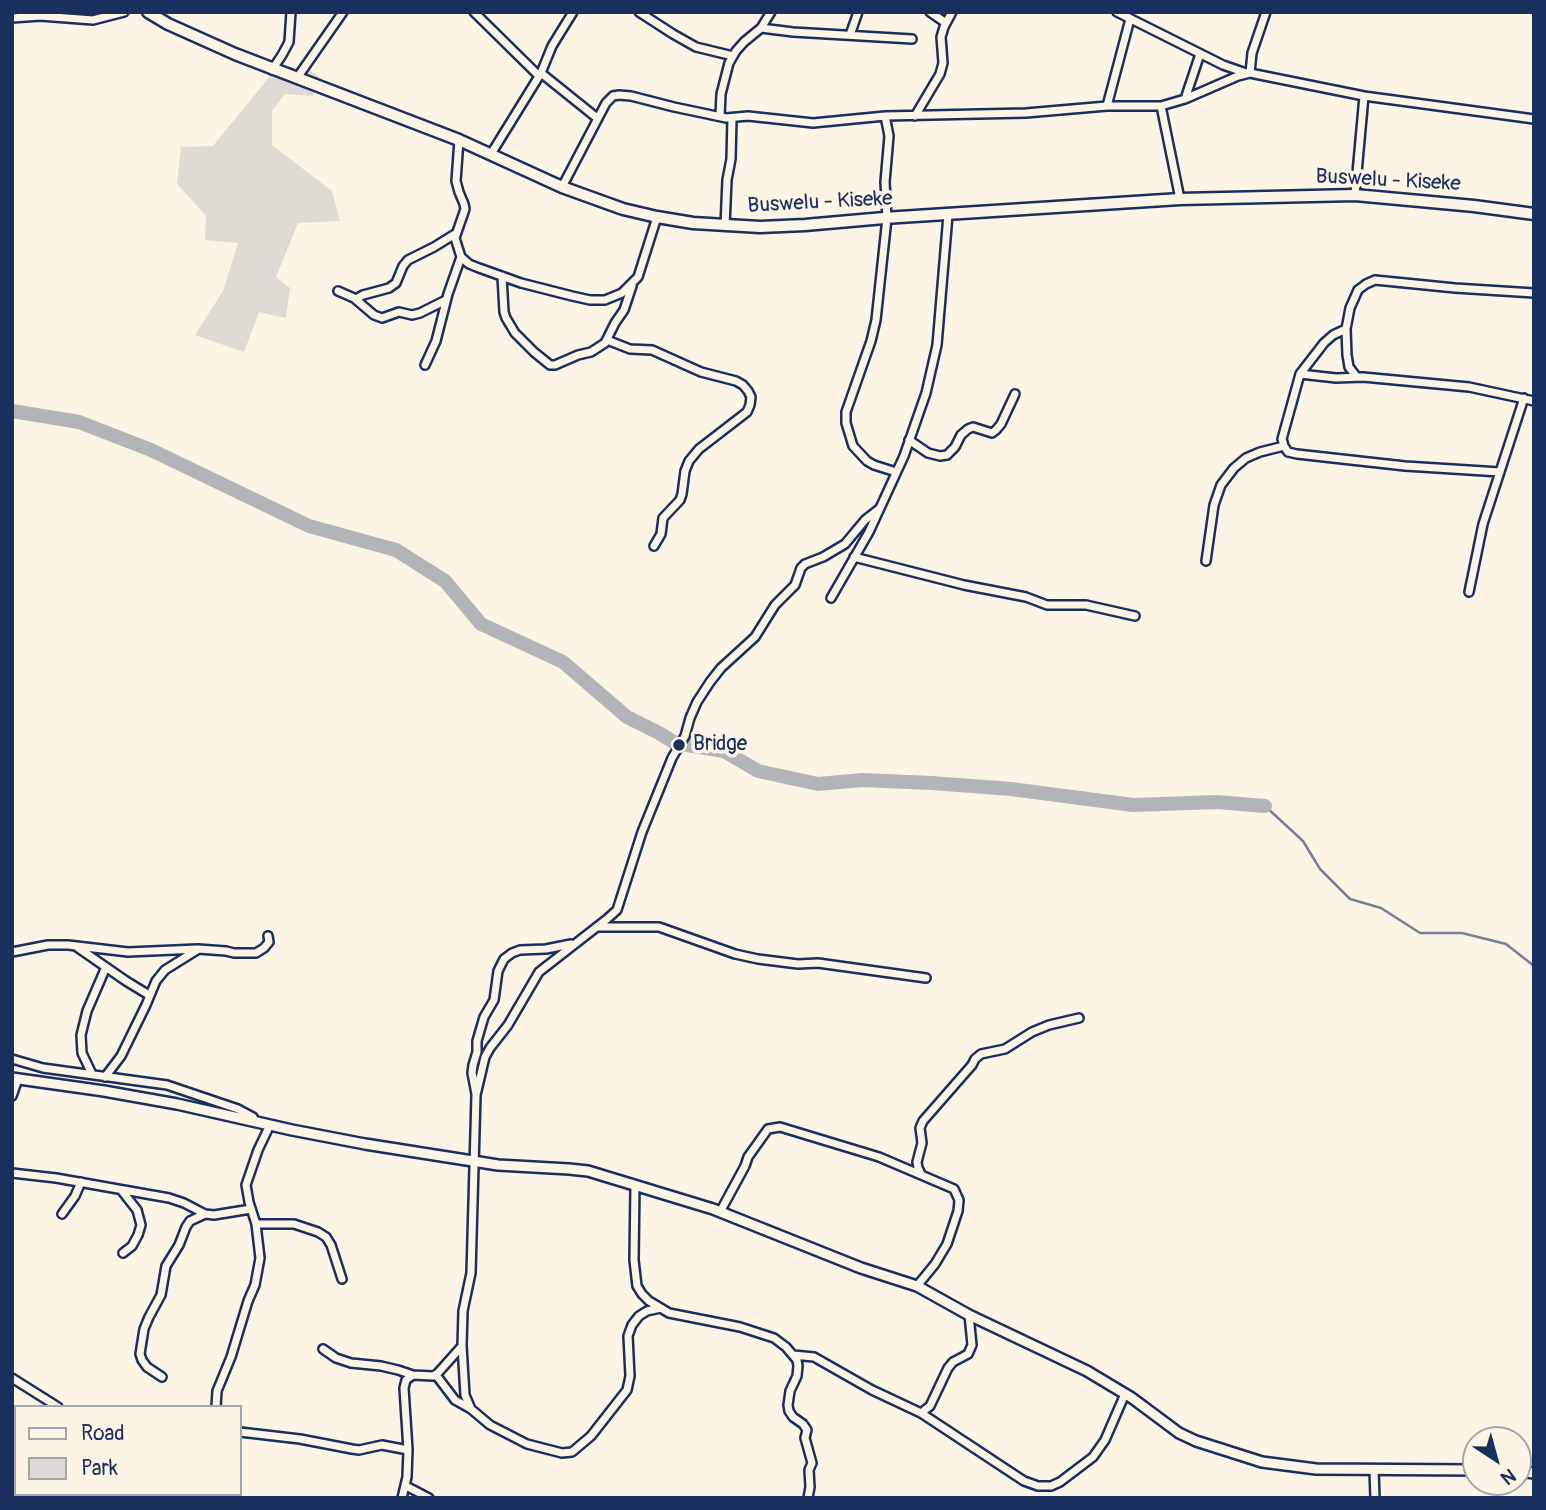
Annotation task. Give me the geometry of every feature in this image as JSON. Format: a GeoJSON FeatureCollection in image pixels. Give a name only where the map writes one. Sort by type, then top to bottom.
{"type":"FeatureCollection","features":[{"type":"Feature","properties":{"kind":"main road","name":"Buswelu - Kiseke"},"geometry":{"type":"LineString","coordinates":[[148,12],[202,40],[459,140],[562,187],[622,209],[693,223],[725,226],[806,225],[1180,199],[1354,195],[1534,214]]}},
{"type":"Feature","properties":{"kind":"street"},"geometry":{"type":"LineString","coordinates":[[12,18],[40,16],[93,20],[124,12]]}},
{"type":"Feature","properties":{"kind":"street"},"geometry":{"type":"LineString","coordinates":[[272,69],[289,42],[291,12]]}},
{"type":"Feature","properties":{"kind":"street"},"geometry":{"type":"LineString","coordinates":[[297,78],[343,12]]}},
{"type":"Feature","properties":{"kind":"street"},"geometry":{"type":"LineString","coordinates":[[474,12],[540,75],[597,118]]}},
{"type":"Feature","properties":{"kind":"street"},"geometry":{"type":"LineString","coordinates":[[491,154],[540,75],[552,46],[573,12]]}},
{"type":"Feature","properties":{"kind":"street"},"geometry":{"type":"LineString","coordinates":[[639,12],[696,47],[733,56]]}},
{"type":"Feature","properties":{"kind":"street"},"geometry":{"type":"LineString","coordinates":[[720,116],[721,94],[729,63],[744,42],[761,28],[771,12]]}},
{"type":"Feature","properties":{"kind":"street"},"geometry":{"type":"LineString","coordinates":[[850,36],[858,12]]}},
{"type":"Feature","properties":{"kind":"street"},"geometry":{"type":"LineString","coordinates":[[930,12],[946,23]]}},
{"type":"Feature","properties":{"kind":"street"},"geometry":{"type":"LineString","coordinates":[[915,116],[940,74],[943,63],[941,37],[952,12]]}},
{"type":"Feature","properties":{"kind":"street"},"geometry":{"type":"LineString","coordinates":[[1117,12],[1200,54],[1248,73],[1364,96],[1534,119]]}},
{"type":"Feature","properties":{"kind":"street"},"geometry":{"type":"LineString","coordinates":[[1248,73],[1266,12]]}},
{"type":"Feature","properties":{"kind":"street"},"geometry":{"type":"LineString","coordinates":[[1107,106],[1130,19]]}},
{"type":"Feature","properties":{"kind":"street"},"geometry":{"type":"LineString","coordinates":[[761,28],[912,39]]}},
{"type":"Feature","properties":{"kind":"street"},"geometry":{"type":"LineString","coordinates":[[1185,99],[1200,54]]}},
{"type":"Feature","properties":{"kind":"street"},"geometry":{"type":"LineString","coordinates":[[562,187],[597,118],[613,96],[631,96],[732,118],[748,116],[813,123],[885,116],[1026,113],[1107,106],[1161,106],[1248,73]]}},
{"type":"Feature","properties":{"kind":"street"},"geometry":{"type":"LineString","coordinates":[[1354,195],[1364,96]]}},
{"type":"Feature","properties":{"kind":"street"},"geometry":{"type":"LineString","coordinates":[[1161,106],[1180,199]]}},
{"type":"Feature","properties":{"kind":"street"},"geometry":{"type":"LineString","coordinates":[[885,116],[889,136],[885,181],[887,218],[876,320],[846,412],[846,423],[853,446],[867,461],[874,466],[896,472]]}},
{"type":"Feature","properties":{"kind":"street"},"geometry":{"type":"LineString","coordinates":[[725,226],[732,118]]}},
{"type":"Feature","properties":{"kind":"street"},"geometry":{"type":"LineString","coordinates":[[459,140],[456,181],[464,209],[455,238],[461,257],[469,264],[522,283],[590,300],[605,300],[622,293],[638,277],[657,217]]}},
{"type":"Feature","properties":{"kind":"street"},"geometry":{"type":"LineString","coordinates":[[831,598],[869,532],[896,472],[926,393],[937,345],[948,215]]}},
{"type":"Feature","properties":{"kind":"street"},"geometry":{"type":"LineString","coordinates":[[356,299],[390,288],[396,283],[408,260],[456,233]]}},
{"type":"Feature","properties":{"kind":"street"},"geometry":{"type":"LineString","coordinates":[[425,365],[436,341],[446,300],[461,257]]}},
{"type":"Feature","properties":{"kind":"street"},"geometry":{"type":"LineString","coordinates":[[502,276],[506,318],[515,333],[546,362],[555,365],[591,352],[607,340],[624,310],[632,285]]}},
{"type":"Feature","properties":{"kind":"street"},"geometry":{"type":"LineString","coordinates":[[1356,376],[1349,367],[1346,329],[1350,308],[1358,290],[1366,284],[1375,280],[1534,293]]}},
{"type":"Feature","properties":{"kind":"street"},"geometry":{"type":"LineString","coordinates":[[338,291],[356,299],[374,315],[382,318],[400,312],[412,315],[446,300]]}},
{"type":"Feature","properties":{"kind":"street"},"geometry":{"type":"LineString","coordinates":[[1346,329],[1324,343],[1300,374],[1282,439],[1288,452],[1405,466],[1500,472]]}},
{"type":"Feature","properties":{"kind":"street"},"geometry":{"type":"LineString","coordinates":[[607,340],[630,349],[652,350],[701,372],[736,381],[743,385],[751,397],[747,412],[699,449],[689,461],[680,500],[663,518],[661,534],[654,546]]}},
{"type":"Feature","properties":{"kind":"street"},"geometry":{"type":"LineString","coordinates":[[1300,374],[1325,378],[1356,376],[1469,387],[1534,401]]}},
{"type":"Feature","properties":{"kind":"street"},"geometry":{"type":"LineString","coordinates":[[909,440],[928,453],[947,455],[968,429],[973,427],[992,433],[996,430],[1015,394]]}},
{"type":"Feature","properties":{"kind":"street"},"geometry":{"type":"LineString","coordinates":[[1469,592],[1483,524],[1524,398]]}},
{"type":"Feature","properties":{"kind":"street"},"geometry":{"type":"LineString","coordinates":[[1206,561],[1214,505],[1222,485],[1234,468],[1246,458],[1284,446]]}},
{"type":"Feature","properties":{"kind":"street"},"geometry":{"type":"LineString","coordinates":[[476,1095],[485,1057],[508,1025],[538,972],[617,910],[642,832],[672,758],[685,736],[697,702],[710,682],[721,668],[755,637],[775,605],[795,585],[804,564],[845,544],[879,509]]}},
{"type":"Feature","properties":{"kind":"street"},"geometry":{"type":"LineString","coordinates":[[854,557],[1026,597],[1047,605],[1086,605],[1135,616]]}},
{"type":"Feature","properties":{"kind":"street"},"geometry":{"type":"LineString","coordinates":[[598,927],[659,928],[735,954],[758,959],[798,964],[818,963],[926,978]]}},
{"type":"Feature","properties":{"kind":"street"},"geometry":{"type":"LineString","coordinates":[[12,952],[48,945],[128,952],[198,949],[256,953],[264,948],[268,936]]}},
{"type":"Feature","properties":{"kind":"street"},"geometry":{"type":"LineString","coordinates":[[471,1409],[465,1395],[462,1346],[463,1311],[471,1273],[476,1129],[476,1095],[472,1073],[477,1041],[484,1017],[494,1000],[498,971],[504,959],[520,950],[545,949],[579,942]]}},
{"type":"Feature","properties":{"kind":"street"},"geometry":{"type":"LineString","coordinates":[[77,946],[149,995]]}},
{"type":"Feature","properties":{"kind":"street"},"geometry":{"type":"LineString","coordinates":[[105,1076],[121,1056],[156,981],[165,970],[198,949]]}},
{"type":"Feature","properties":{"kind":"street"},"geometry":{"type":"LineString","coordinates":[[92,1074],[82,1054],[81,1035],[87,1011],[106,967]]}},
{"type":"Feature","properties":{"kind":"street"},"geometry":{"type":"LineString","coordinates":[[922,1174],[917,1162],[922,1143],[920,1128],[923,1121],[979,1055],[1005,1049],[1049,1025],[1079,1018]]}},
{"type":"Feature","properties":{"kind":"street"},"geometry":{"type":"LineString","coordinates":[[12,1059],[43,1068],[167,1085],[238,1109],[253,1117],[255,1122]]}},
{"type":"Feature","properties":{"kind":"street"},"geometry":{"type":"LineString","coordinates":[[12,1096],[15,1078],[177,1104],[365,1144],[511,1166],[579,1170],[720,1212],[849,1263],[917,1286],[969,1315],[1087,1371],[1179,1433],[1196,1441],[1262,1462],[1316,1469],[1462,1470]]}},
{"type":"Feature","properties":{"kind":"street"},"geometry":{"type":"LineString","coordinates":[[216,1405],[217,1391],[255,1285],[260,1258],[256,1224],[247,1194],[247,1179],[270,1125]]}},
{"type":"Feature","properties":{"kind":"street"},"geometry":{"type":"LineString","coordinates":[[720,1212],[764,1132],[775,1127],[878,1157],[954,1189],[959,1200],[947,1244],[917,1286]]}},
{"type":"Feature","properties":{"kind":"street"},"geometry":{"type":"LineString","coordinates":[[12,1173],[169,1198],[214,1216],[251,1209]]}},
{"type":"Feature","properties":{"kind":"street"},"geometry":{"type":"LineString","coordinates":[[62,1214],[81,1182]]}},
{"type":"Feature","properties":{"kind":"street"},"geometry":{"type":"LineString","coordinates":[[635,1185],[634,1260],[637,1286],[642,1294],[669,1313],[759,1332],[774,1338],[797,1360],[797,1376],[790,1391],[788,1405],[793,1417],[807,1430],[805,1438],[812,1463],[809,1470],[808,1498]]}},
{"type":"Feature","properties":{"kind":"street"},"geometry":{"type":"LineString","coordinates":[[122,1190],[137,1210],[141,1225],[132,1246],[123,1253]]}},
{"type":"Feature","properties":{"kind":"street"},"geometry":{"type":"LineString","coordinates":[[162,1377],[142,1360],[140,1354],[144,1329],[161,1295],[166,1266],[186,1227],[195,1217],[205,1214]]}},
{"type":"Feature","properties":{"kind":"street"},"geometry":{"type":"LineString","coordinates":[[256,1224],[294,1224],[326,1237],[342,1279]]}},
{"type":"Feature","properties":{"kind":"street"},"geometry":{"type":"LineString","coordinates":[[436,1375],[454,1400],[471,1409],[489,1425],[527,1444],[562,1453],[572,1452],[591,1436],[627,1390],[630,1376],[628,1336],[632,1325],[647,1311],[661,1308]]}},
{"type":"Feature","properties":{"kind":"street"},"geometry":{"type":"LineString","coordinates":[[921,1413],[930,1406],[950,1364],[968,1354],[972,1345],[969,1315]]}},
{"type":"Feature","properties":{"kind":"street"},"geometry":{"type":"LineString","coordinates":[[323,1349],[351,1363],[413,1375],[436,1375],[462,1346]]}},
{"type":"Feature","properties":{"kind":"street"},"geometry":{"type":"LineString","coordinates":[[793,1355],[814,1357],[872,1390],[921,1413],[1024,1481],[1038,1486],[1051,1486],[1060,1482],[1093,1457],[1105,1440],[1125,1395]]}},
{"type":"Feature","properties":{"kind":"street"},"geometry":{"type":"LineString","coordinates":[[402,1498],[406,1486],[408,1450],[404,1388],[413,1375]]}},
{"type":"Feature","properties":{"kind":"street"},"geometry":{"type":"LineString","coordinates":[[12,1378],[55,1405]]}},
{"type":"Feature","properties":{"kind":"street"},"geometry":{"type":"LineString","coordinates":[[242,1432],[359,1450],[382,1445],[408,1450]]}},
{"type":"Feature","properties":{"kind":"street"},"geometry":{"type":"LineString","coordinates":[[1374,1470],[1375,1498]]}},
{"type":"Feature","properties":{"kind":"street"},"geometry":{"type":"LineString","coordinates":[[406,1486],[429,1498]]}},
{"type":"Feature","properties":{"kind":"green space"},"geometry":{"type":"Polygon","coordinates":[[[279,65],[311,71],[319,77],[313,96],[285,94],[272,111],[272,145],[332,191],[340,221],[298,223],[276,277],[290,288],[286,318],[259,312],[244,352],[195,335],[223,291],[238,243],[205,240],[206,216],[177,184],[181,147],[213,146],[279,65]]]}},
{"type":"Feature","properties":{"kind":"waterway"},"geometry":{"type":"LineString","coordinates":[[12,411],[79,422],[151,450],[309,526],[396,550],[445,581],[481,624],[563,662],[627,717],[675,743],[724,751],[758,771],[818,784],[862,780],[932,783],[1011,789],[1133,805],[1217,802],[1265,806]]}},
{"type":"Feature","properties":{"kind":"waterway"},"geometry":{"type":"LineString","coordinates":[[1265,806],[1303,841],[1320,869],[1350,899],[1381,908],[1420,933],[1462,933],[1506,944],[1534,966]]}},
{"type":"Feature","properties":{"kind":"place","name":"Bridge"},"geometry":{"type":"Point","coordinates":[679,745]}}]}
